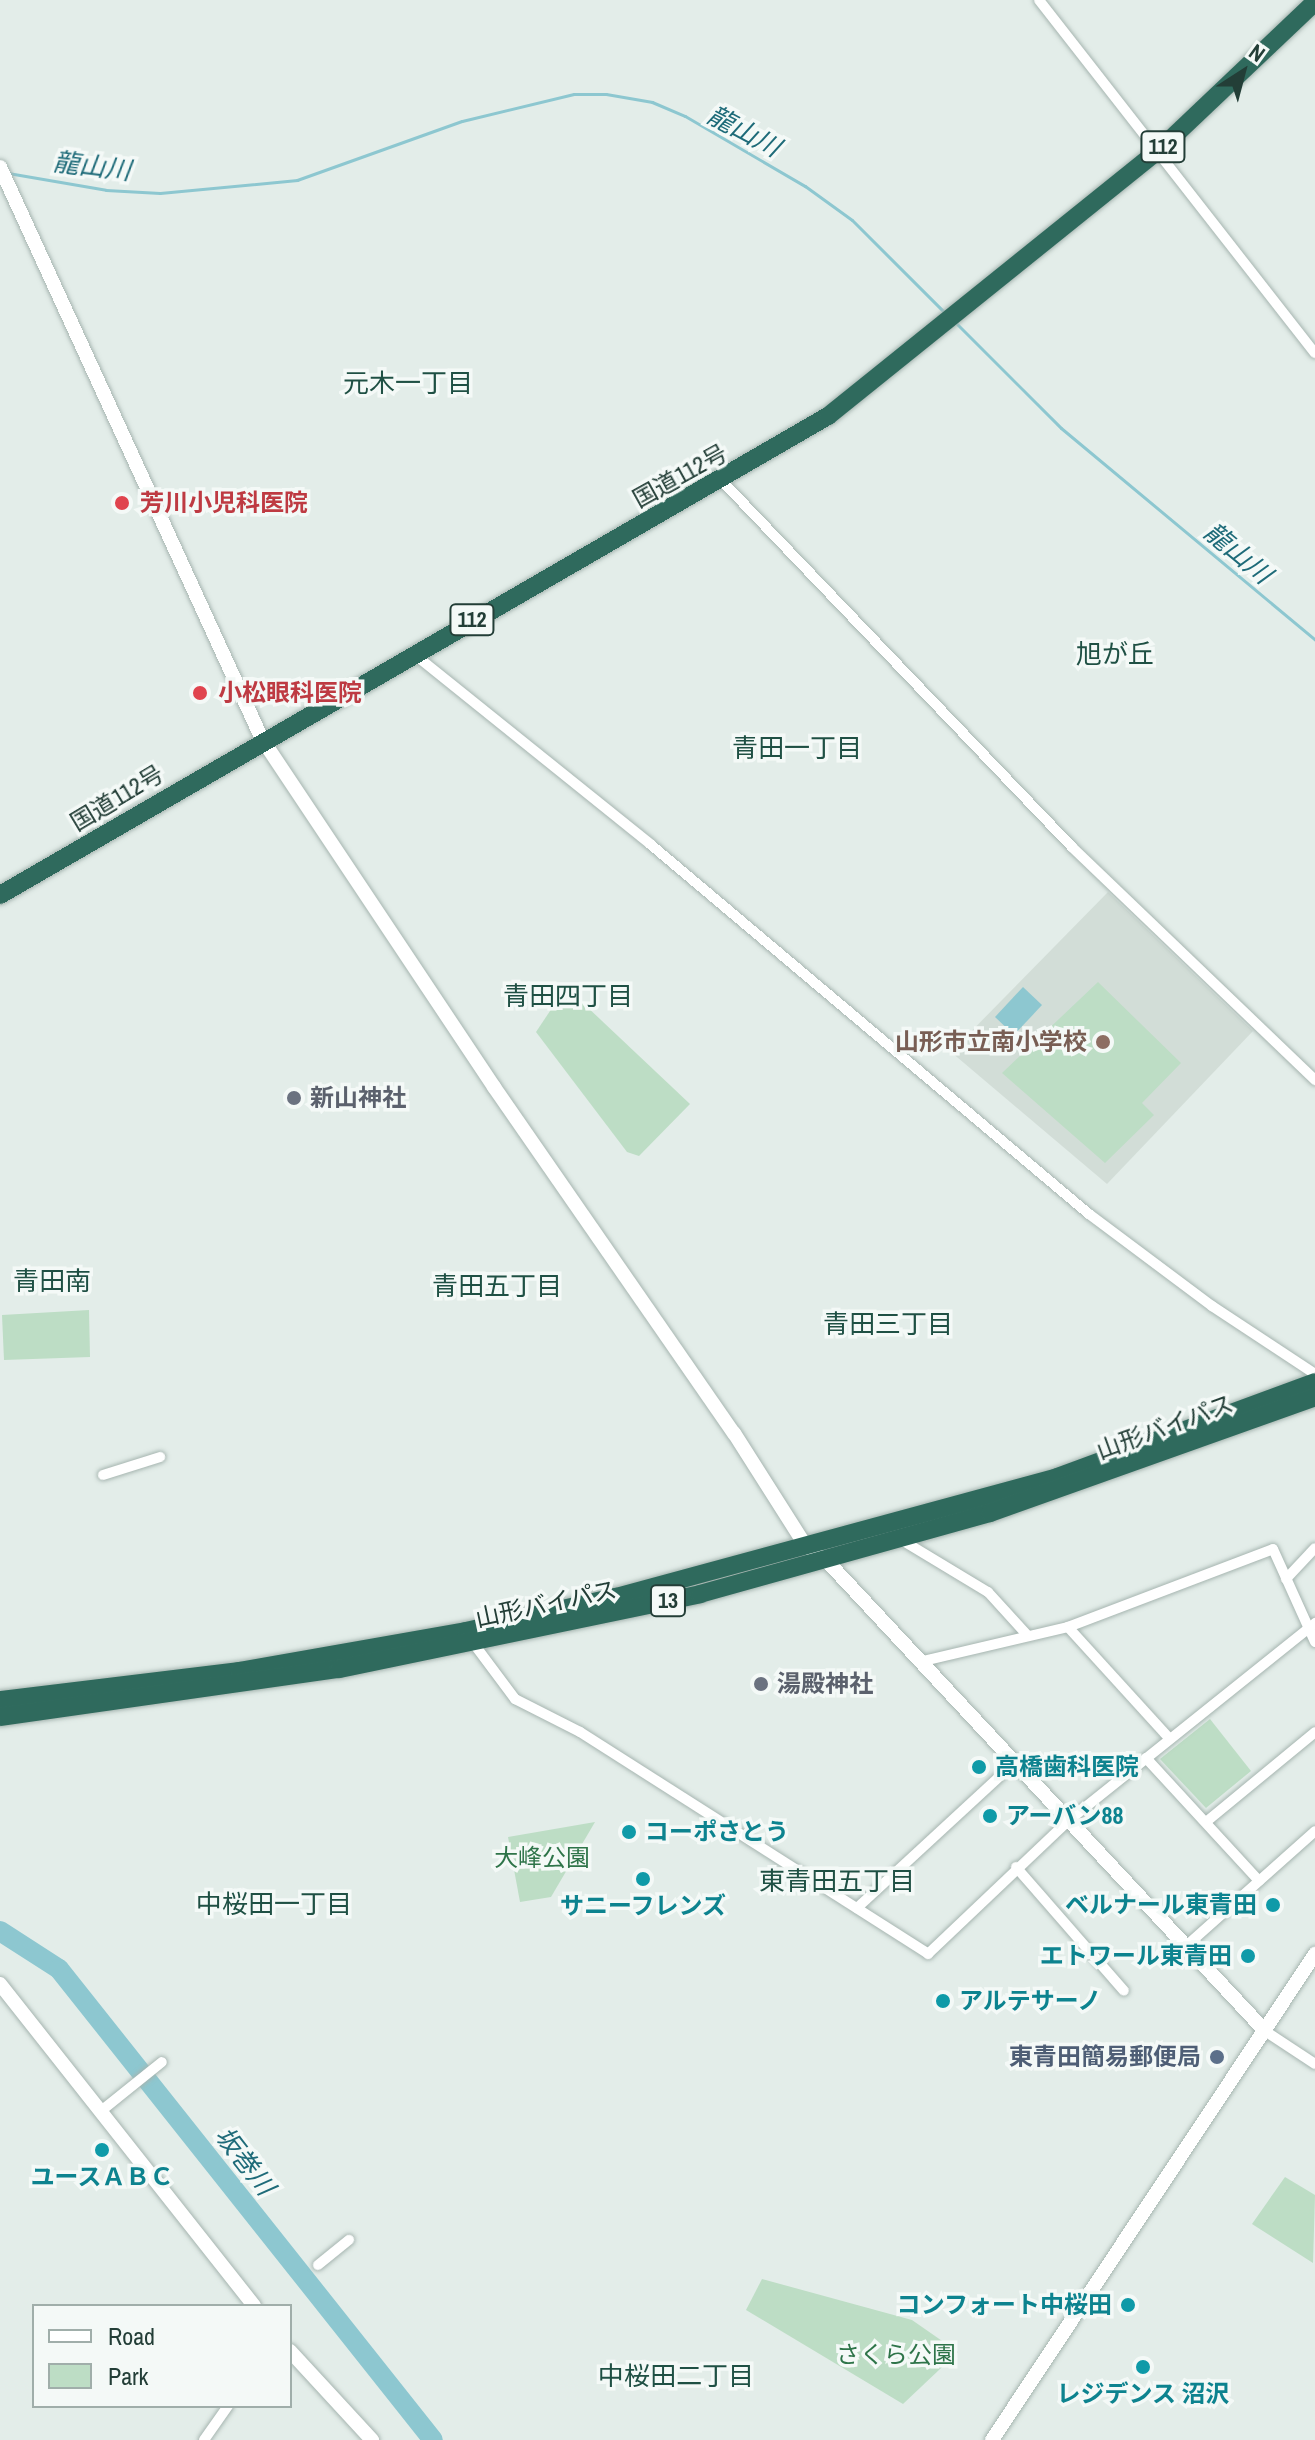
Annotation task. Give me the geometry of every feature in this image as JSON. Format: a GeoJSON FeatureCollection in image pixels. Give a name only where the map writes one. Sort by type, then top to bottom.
{"type":"FeatureCollection","features":[{"type":"Feature","properties":{"kind":"highway","name":"国道112号"},"geometry":{"type":"LineString","coordinates":[[0,895],[262,739],[722,481],[828,416],[1158,151],[1315,2]]}},
{"type":"Feature","properties":{"kind":"highway","name":"山形バイパス"},"geometry":{"type":"LineString","coordinates":[[0,1700],[239,1671],[466,1631],[616,1597],[1057,1477],[1315,1382]]}},
{"type":"Feature","properties":{"kind":"highway","name":"山形バイパス"},"geometry":{"type":"LineString","coordinates":[[0,1717],[226,1687],[474,1644],[700,1594],[826,1560],[1110,1473],[1315,1397]]}},
{"type":"Feature","properties":{"kind":"street"},"geometry":{"type":"LineString","coordinates":[[1039,0],[1315,353]]}},
{"type":"Feature","properties":{"kind":"street"},"geometry":{"type":"LineString","coordinates":[[0,167],[262,739],[805,1545],[826,1560],[1265,2031],[1315,2064]]}},
{"type":"Feature","properties":{"kind":"street"},"geometry":{"type":"LineString","coordinates":[[722,481],[1072,847],[1315,1080]]}},
{"type":"Feature","properties":{"kind":"street"},"geometry":{"type":"LineString","coordinates":[[413,653],[650,844],[1089,1214],[1212,1306],[1315,1374]]}},
{"type":"Feature","properties":{"kind":"street"},"geometry":{"type":"LineString","coordinates":[[103,1475],[160,1457]]}},
{"type":"Feature","properties":{"kind":"street"},"geometry":{"type":"LineString","coordinates":[[897,1538],[988,1592],[1028,1636]]}},
{"type":"Feature","properties":{"kind":"street"},"geometry":{"type":"LineString","coordinates":[[1286,1579],[1315,1548]]}},
{"type":"Feature","properties":{"kind":"street"},"geometry":{"type":"LineString","coordinates":[[919,1662],[1068,1627],[1273,1549],[1312,1626],[1315,1642]]}},
{"type":"Feature","properties":{"kind":"street"},"geometry":{"type":"LineString","coordinates":[[474,1644],[515,1699],[580,1732],[928,1954],[1016,1867],[1068,1821],[1312,1626]]}},
{"type":"Feature","properties":{"kind":"street"},"geometry":{"type":"LineString","coordinates":[[1068,1627],[1170,1739]]}},
{"type":"Feature","properties":{"kind":"street"},"geometry":{"type":"LineString","coordinates":[[1206,1822],[1315,1732]]}},
{"type":"Feature","properties":{"kind":"street"},"geometry":{"type":"LineString","coordinates":[[1146,1758],[1259,1881]]}},
{"type":"Feature","properties":{"kind":"street"},"geometry":{"type":"LineString","coordinates":[[857,1908],[1013,1764]]}},
{"type":"Feature","properties":{"kind":"street"},"geometry":{"type":"LineString","coordinates":[[1185,1947],[1315,1831]]}},
{"type":"Feature","properties":{"kind":"street"},"geometry":{"type":"LineString","coordinates":[[1016,1867],[1124,1991]]}},
{"type":"Feature","properties":{"kind":"street"},"geometry":{"type":"LineString","coordinates":[[992,2440],[1315,1954]]}},
{"type":"Feature","properties":{"kind":"street"},"geometry":{"type":"LineString","coordinates":[[0,1984],[252,2304]]}},
{"type":"Feature","properties":{"kind":"street"},"geometry":{"type":"LineString","coordinates":[[101,2111],[162,2062]]}},
{"type":"Feature","properties":{"kind":"street"},"geometry":{"type":"LineString","coordinates":[[318,2265],[349,2240]]}},
{"type":"Feature","properties":{"kind":"street"},"geometry":{"type":"LineString","coordinates":[[292,2353],[372,2440]]}},
{"type":"Feature","properties":{"kind":"street"},"geometry":{"type":"LineString","coordinates":[[204,2440],[227,2408]]}},
{"type":"Feature","properties":{"kind":"shaded area","name":"山形市立南小学校"},"geometry":{"type":"Polygon","coordinates":[[[1108,892],[1253,1031],[1107,1184],[951,1052],[1108,892]]]}},
{"type":"Feature","properties":{"kind":"green space"},"geometry":{"type":"Polygon","coordinates":[[[1098,982],[1181,1063],[1142,1103],[1154,1115],[1105,1163],[1002,1073],[1098,982]]]}},
{"type":"Feature","properties":{"kind":"green space"},"geometry":{"type":"Polygon","coordinates":[[[566,987],[690,1104],[639,1156],[627,1152],[536,1032],[566,987]]]}},
{"type":"Feature","properties":{"kind":"green space"},"geometry":{"type":"Polygon","coordinates":[[[89,1310],[90,1357],[4,1360],[2,1315],[89,1310]]]}},
{"type":"Feature","properties":{"kind":"green space"},"geometry":{"type":"Polygon","coordinates":[[[1210,1719],[1251,1771],[1206,1808],[1160,1759],[1210,1719]]]}},
{"type":"Feature","properties":{"kind":"green space","name":"大峰公園"},"geometry":{"type":"Polygon","coordinates":[[[595,1822],[551,1897],[520,1902],[508,1837],[595,1822]]]}},
{"type":"Feature","properties":{"kind":"green space"},"geometry":{"type":"Polygon","coordinates":[[[1285,2177],[1315,2195],[1313,2263],[1252,2224],[1285,2177]]]}},
{"type":"Feature","properties":{"kind":"green space","name":"さくら公園"},"geometry":{"type":"Polygon","coordinates":[[[762,2279],[912,2320],[958,2352],[903,2404],[746,2310],[762,2279]]]}},
{"type":"Feature","properties":{"kind":"water"},"geometry":{"type":"Polygon","coordinates":[[[1023,987],[1042,1005],[1014,1035],[995,1017],[1023,987]]]}},
{"type":"Feature","properties":{"kind":"waterway","name":"龍山川"},"geometry":{"type":"LineString","coordinates":[[8,173],[106,190],[160,193],[297,180],[462,121],[574,94],[606,94],[652,102],[685,116],[805,186],[852,220],[944,312]]}},
{"type":"Feature","properties":{"kind":"waterway","name":"龍山川"},"geometry":{"type":"LineString","coordinates":[[956,323],[1061,428],[1315,640]]}},
{"type":"Feature","properties":{"kind":"waterway","name":"坂巻川"},"geometry":{"type":"LineString","coordinates":[[0,1931],[59,1969],[433,2440]]}},
{"type":"Feature","properties":{"kind":"place","name":"芳川小児科医院"},"geometry":{"type":"Point","coordinates":[122,503]}},
{"type":"Feature","properties":{"kind":"place","name":"小松眼科医院"},"geometry":{"type":"Point","coordinates":[200,693]}},
{"type":"Feature","properties":{"kind":"place","name":"山形市立南小学校"},"geometry":{"type":"Point","coordinates":[1103,1042]}},
{"type":"Feature","properties":{"kind":"place","name":"新山神社"},"geometry":{"type":"Point","coordinates":[294,1098]}},
{"type":"Feature","properties":{"kind":"place","name":"湯殿神社"},"geometry":{"type":"Point","coordinates":[761,1684]}},
{"type":"Feature","properties":{"kind":"place","name":"高橋歯科医院"},"geometry":{"type":"Point","coordinates":[979,1767]}},
{"type":"Feature","properties":{"kind":"place","name":"アーバン88"},"geometry":{"type":"Point","coordinates":[990,1816]}},
{"type":"Feature","properties":{"kind":"place","name":"コーポさとう"},"geometry":{"type":"Point","coordinates":[629,1832]}},
{"type":"Feature","properties":{"kind":"place","name":"サニーフレンズ"},"geometry":{"type":"Point","coordinates":[643,1879]}},
{"type":"Feature","properties":{"kind":"place","name":"ベルナール東青田"},"geometry":{"type":"Point","coordinates":[1273,1905]}},
{"type":"Feature","properties":{"kind":"place","name":"エトワール東青田"},"geometry":{"type":"Point","coordinates":[1248,1956]}},
{"type":"Feature","properties":{"kind":"place","name":"アルテサーノ"},"geometry":{"type":"Point","coordinates":[943,2001]}},
{"type":"Feature","properties":{"kind":"place","name":"東青田簡易郵便局"},"geometry":{"type":"Point","coordinates":[1217,2057]}},
{"type":"Feature","properties":{"kind":"place","name":"ユースＡＢＣ"},"geometry":{"type":"Point","coordinates":[102,2150]}},
{"type":"Feature","properties":{"kind":"place","name":"コンフォート中桜田"},"geometry":{"type":"Point","coordinates":[1128,2305]}},
{"type":"Feature","properties":{"kind":"place","name":"レジデンス 沼沢"},"geometry":{"type":"Point","coordinates":[1143,2367]}},
{"type":"Feature","properties":{"kind":"district","name":"元木一丁目"},"geometry":{"type":"Point","coordinates":[408,383]}},
{"type":"Feature","properties":{"kind":"district","name":"旭が丘"},"geometry":{"type":"Point","coordinates":[1115,654]}},
{"type":"Feature","properties":{"kind":"district","name":"青田一丁目"},"geometry":{"type":"Point","coordinates":[797,748]}},
{"type":"Feature","properties":{"kind":"district","name":"青田四丁目"},"geometry":{"type":"Point","coordinates":[568,996]}},
{"type":"Feature","properties":{"kind":"district","name":"青田南"},"geometry":{"type":"Point","coordinates":[52,1281]}},
{"type":"Feature","properties":{"kind":"district","name":"青田五丁目"},"geometry":{"type":"Point","coordinates":[497,1286]}},
{"type":"Feature","properties":{"kind":"district","name":"青田三丁目"},"geometry":{"type":"Point","coordinates":[888,1324]}},
{"type":"Feature","properties":{"kind":"district","name":"東青田五丁目"},"geometry":{"type":"Point","coordinates":[837,1881]}},
{"type":"Feature","properties":{"kind":"district","name":"中桜田一丁目"},"geometry":{"type":"Point","coordinates":[274,1904]}},
{"type":"Feature","properties":{"kind":"district","name":"中桜田二丁目"},"geometry":{"type":"Point","coordinates":[676,2376]}}]}
